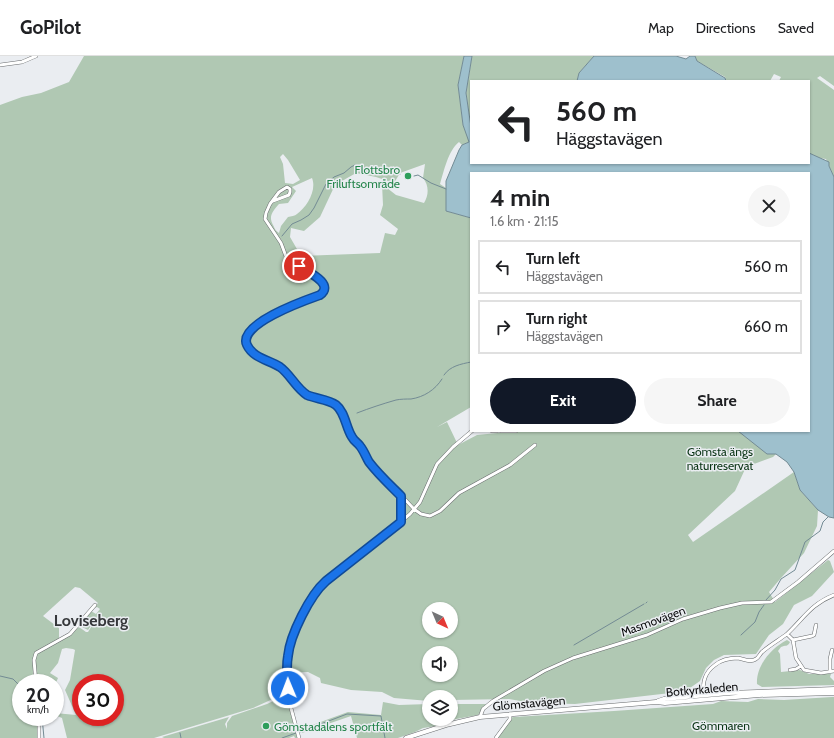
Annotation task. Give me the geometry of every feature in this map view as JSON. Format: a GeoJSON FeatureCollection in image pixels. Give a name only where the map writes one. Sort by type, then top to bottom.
{"type":"FeatureCollection","features":[{"type":"Feature","properties":{"kind":"main road","name":"Botkyrkaleden"},"geometry":{"type":"LineString","coordinates":[[656,702],[664,699],[703,695],[778,690],[834,689]]}},
{"type":"Feature","properties":{"kind":"main road","name":"Botkyrkaleden"},"geometry":{"type":"LineString","coordinates":[[656,702],[680,702],[759,695],[834,693]]}},
{"type":"Feature","properties":{"kind":"main road"},"geometry":{"type":"LineString","coordinates":[[680,702],[683,700],[699,699],[703,695],[705,698],[710,699]]}},
{"type":"Feature","properties":{"kind":"main road","name":"Glömstavägen"},"geometry":{"type":"LineString","coordinates":[[406,738],[446,725],[480,717],[656,702]]}},
{"type":"Feature","properties":{"kind":"street"},"geometry":{"type":"LineString","coordinates":[[0,65],[22,62],[36,56]]}},
{"type":"Feature","properties":{"kind":"street"},"geometry":{"type":"LineString","coordinates":[[273,201],[288,196],[290,189],[287,187],[284,188],[276,196],[270,204],[266,213],[266,219],[281,243],[287,259],[322,282],[325,286],[320,295],[292,305],[257,324],[249,332],[246,339],[247,346],[257,355],[280,367],[303,392],[337,406],[342,413],[353,438],[363,449],[369,461],[414,509],[422,514],[430,516],[440,511],[459,493],[510,465],[535,445]]}},
{"type":"Feature","properties":{"kind":"street"},"geometry":{"type":"LineString","coordinates":[[299,738],[289,701],[287,678],[288,655],[297,628],[312,597],[321,585],[401,522],[414,509],[420,502],[437,464],[453,447],[471,432]]}},
{"type":"Feature","properties":{"kind":"street"},"geometry":{"type":"LineString","coordinates":[[401,496],[401,522]]}},
{"type":"Feature","properties":{"kind":"street","name":"Masmovägen"},"geometry":{"type":"LineString","coordinates":[[480,717],[483,709],[493,701],[544,671],[573,658],[647,635],[675,622],[720,608],[742,603],[770,602],[798,582],[834,551]]}},
{"type":"Feature","properties":{"kind":"street"},"geometry":{"type":"LineString","coordinates":[[703,695],[703,681],[708,672],[716,664],[727,659],[738,658],[750,661],[756,659],[787,634],[815,605],[834,595]]}},
{"type":"Feature","properties":{"kind":"street"},"geometry":{"type":"LineString","coordinates":[[35,674],[34,660],[36,653],[70,634],[94,605]]}},
{"type":"Feature","properties":{"kind":"street"},"geometry":{"type":"LineString","coordinates":[[793,640],[814,635],[816,625]]}},
{"type":"Feature","properties":{"kind":"street"},"geometry":{"type":"LineString","coordinates":[[787,634],[793,640],[796,658],[804,670],[821,673],[832,671],[830,659],[832,650]]}},
{"type":"Feature","properties":{"kind":"street"},"geometry":{"type":"LineString","coordinates":[[790,670],[801,666]]}},
{"type":"Feature","properties":{"kind":"street"},"geometry":{"type":"LineString","coordinates":[[496,738],[510,719],[510,714]]}},
{"type":"Feature","properties":{"kind":"street"},"geometry":{"type":"LineString","coordinates":[[39,726],[39,738]]}},
{"type":"Feature","properties":{"kind":"green space","name":"Gömsta ängs naturreservat"},"geometry":{"type":"Polygon","coordinates":[[[84,56],[464,56],[458,85],[463,125],[468,135],[469,142],[462,145],[459,142],[455,146],[447,162],[440,184],[446,188],[446,211],[470,218],[470,408],[437,427],[447,422],[458,445],[477,435],[507,432],[740,432],[776,454],[773,457],[746,467],[735,491],[688,535],[693,542],[794,472],[800,490],[818,510],[817,526],[804,553],[769,592],[775,602],[828,560],[830,561],[834,572],[812,596],[794,605],[783,624],[769,635],[756,654],[724,655],[714,660],[706,668],[700,681],[687,690],[679,692],[575,704],[532,703],[509,699],[458,700],[458,690],[422,690],[422,700],[394,698],[382,692],[351,690],[321,683],[320,678],[308,672],[286,673],[286,693],[253,708],[154,738],[67,738],[64,726],[64,714],[72,715],[72,726],[124,726],[124,674],[72,674],[72,706],[65,690],[70,680],[75,650],[66,648],[62,649],[58,663],[50,673],[52,674],[12,674],[12,726],[37,726],[38,738],[0,738],[0,105],[22,97],[41,93],[69,82],[84,56]],[[283,154],[280,157],[283,164],[285,183],[293,184],[300,180],[283,154]],[[425,164],[400,173],[394,183],[376,177],[356,173],[335,185],[320,217],[304,231],[291,228],[290,237],[301,256],[380,253],[385,233],[395,235],[398,229],[380,215],[383,205],[382,184],[396,195],[424,203],[428,190],[423,178],[425,164]],[[312,178],[292,187],[296,191],[288,203],[279,204],[272,214],[272,222],[275,229],[279,233],[281,226],[288,217],[296,215],[301,211],[310,198],[313,188],[312,178]],[[75,587],[43,616],[59,628],[59,641],[70,635],[79,627],[88,632],[98,616],[88,630],[80,626],[91,611],[96,614],[100,609],[97,607],[92,609],[98,603],[80,588],[75,587]]]}},
{"type":"Feature","properties":{"kind":"green space"},"geometry":{"type":"Polygon","coordinates":[[[472,56],[594,56],[579,73],[577,80],[470,80],[470,120],[466,93],[472,56]]]}},
{"type":"Feature","properties":{"kind":"green space"},"geometry":{"type":"Polygon","coordinates":[[[695,56],[834,56],[834,86],[820,76],[817,78],[834,90],[834,177],[826,159],[819,158],[810,154],[810,80],[780,80],[781,77],[774,74],[771,80],[726,80],[725,77],[697,61],[695,56]]]}},
{"type":"Feature","properties":{"kind":"green space"},"geometry":{"type":"Polygon","coordinates":[[[787,640],[790,642],[789,644],[781,647],[778,651],[780,654],[781,672],[800,670],[809,674],[831,674],[830,677],[834,681],[834,685],[762,687],[757,684],[759,671],[766,658],[775,648],[787,640]]]}},
{"type":"Feature","properties":{"kind":"green space"},"geometry":{"type":"Polygon","coordinates":[[[286,695],[297,738],[294,736],[289,738],[162,737],[229,717],[225,724],[227,729],[227,723],[232,716],[267,704],[286,695]]]}},
{"type":"Feature","properties":{"kind":"green space","name":"Gömmaren"},"geometry":{"type":"Polygon","coordinates":[[[834,697],[834,738],[495,738],[509,718],[514,717],[713,704],[721,701],[748,702],[758,699],[784,700],[834,697]]]}},
{"type":"Feature","properties":{"kind":"green space"},"geometry":{"type":"Polygon","coordinates":[[[383,702],[399,705],[422,704],[422,726],[437,726],[423,728],[398,738],[357,738],[351,716],[302,733],[301,731],[301,729],[348,712],[381,715],[383,702]]]}},
{"type":"Feature","properties":{"kind":"green space"},"geometry":{"type":"Polygon","coordinates":[[[458,704],[486,704],[478,715],[458,719],[458,704]]]}},
{"type":"Feature","properties":{"kind":"water"},"geometry":{"type":"Polygon","coordinates":[[[464,56],[472,56],[466,93],[470,120],[470,164],[810,164],[810,153],[829,162],[829,166],[834,177],[834,518],[829,517],[818,510],[800,490],[794,472],[787,462],[776,454],[767,454],[739,432],[810,432],[810,172],[470,172],[470,218],[446,211],[446,181],[459,150],[462,145],[469,142],[463,125],[458,85],[464,56]]]}},
{"type":"Feature","properties":{"kind":"water"},"geometry":{"type":"Polygon","coordinates":[[[594,56],[676,56],[686,59],[690,56],[695,56],[697,61],[725,78],[726,80],[577,80],[579,73],[594,56]]]}},
{"type":"Feature","properties":{"kind":"waterway"},"geometry":{"type":"LineString","coordinates":[[282,236],[292,224],[309,215],[326,184],[334,177],[344,173],[351,167],[355,165],[377,171],[383,170],[400,174]]}},
{"type":"Feature","properties":{"kind":"waterway"},"geometry":{"type":"LineString","coordinates":[[414,176],[418,175],[431,183],[446,189]]}},
{"type":"Feature","properties":{"kind":"waterway"},"geometry":{"type":"LineString","coordinates":[[444,375],[453,367],[470,362]]}},
{"type":"Feature","properties":{"kind":"waterway"},"geometry":{"type":"LineString","coordinates":[[357,413],[396,400],[420,397],[433,390],[442,379]]}},
{"type":"Feature","properties":{"kind":"waterway"},"geometry":{"type":"LineString","coordinates":[[766,600],[775,590],[781,579],[795,570],[805,542],[820,531],[823,522],[828,517]]}},
{"type":"Feature","properties":{"kind":"waterway"},"geometry":{"type":"LineString","coordinates":[[574,645],[644,604]]}},
{"type":"Feature","properties":{"kind":"waterway"},"geometry":{"type":"LineString","coordinates":[[741,635],[755,622],[764,605]]}},
{"type":"Feature","properties":{"kind":"waterway"},"geometry":{"type":"LineString","coordinates":[[0,676],[12,679]]}},
{"type":"Feature","properties":{"kind":"waterway"},"geometry":{"type":"LineString","coordinates":[[300,732],[347,714],[381,716],[385,738]]}},
{"type":"Feature","properties":{"kind":"waterway"},"geometry":{"type":"LineString","coordinates":[[43,726],[44,738]]}},
{"type":"Feature","properties":{"kind":"waterway"},"geometry":{"type":"LineString","coordinates":[[180,733],[181,738]]}},
{"type":"Feature","properties":{"kind":"waterway"},"geometry":{"type":"LineString","coordinates":[[282,738],[296,733]]}},
{"type":"Feature","properties":{"kind":"place","name":"Flottsbro Friluftsområde"},"geometry":{"type":"Point","coordinates":[408,176]}},
{"type":"Feature","properties":{"kind":"place","name":"Gömstadalens sportfält"},"geometry":{"type":"Point","coordinates":[266,726]}},
{"type":"Feature","properties":{"kind":"district","name":"Loviseberg"},"geometry":{"type":"Point","coordinates":[91,620]}},
{"type":"Feature","properties":{"kind":"route"},"geometry":{"type":"LineString","coordinates":[[288,688],[287,660],[289,649],[297,628],[318,588],[401,522],[401,496],[381,476],[369,461],[363,449],[353,438],[346,426],[342,413],[337,406],[330,402],[307,395],[280,367],[257,355],[247,346],[246,339],[249,332],[257,324],[292,305],[320,295],[325,289],[322,282],[299,266]]}}]}
